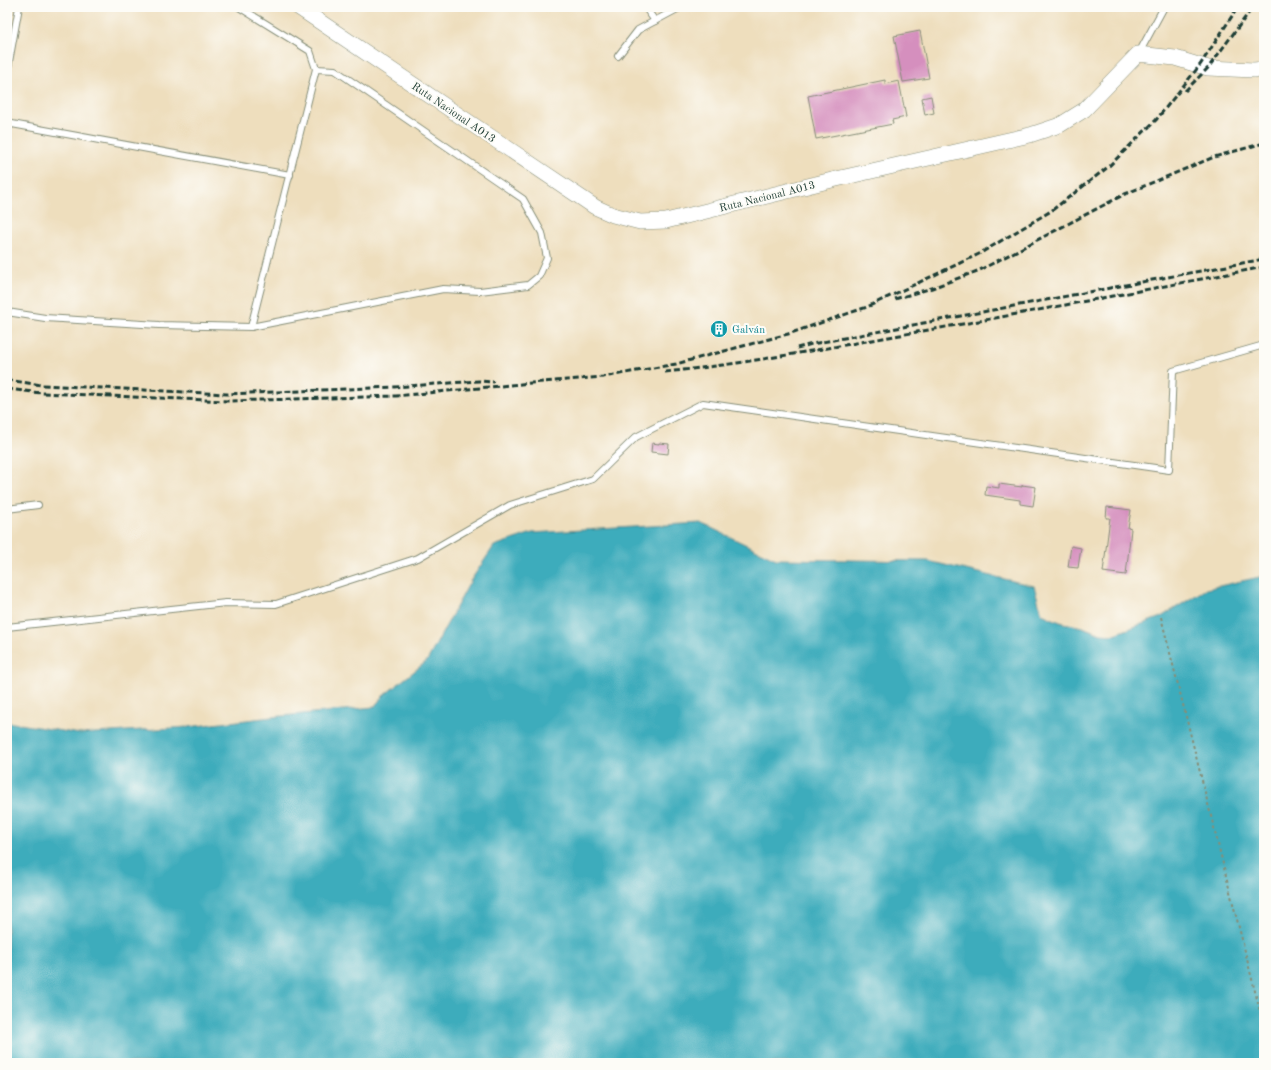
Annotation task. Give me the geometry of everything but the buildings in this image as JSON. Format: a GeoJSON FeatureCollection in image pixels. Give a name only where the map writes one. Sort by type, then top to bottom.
{"type":"FeatureCollection","features":[{"type":"Feature","properties":{"kind":"street","name":"Ruta Nacional A013"},"geometry":{"type":"LineString","coordinates":[[298,7],[595,207],[613,215],[640,222],[666,221],[832,180],[1030,135],[1060,125],[1084,110],[1138,54]]}},
{"type":"Feature","properties":{"kind":"street"},"geometry":{"type":"LineString","coordinates":[[1138,54],[1175,58],[1208,68],[1264,69]]}},
{"type":"Feature","properties":{"kind":"lane"},"geometry":{"type":"LineString","coordinates":[[7,73],[19,7]]}},
{"type":"Feature","properties":{"kind":"lane"},"geometry":{"type":"LineString","coordinates":[[239,7],[310,51],[316,69],[251,326]]}},
{"type":"Feature","properties":{"kind":"lane"},"geometry":{"type":"LineString","coordinates":[[644,7],[655,21]]}},
{"type":"Feature","properties":{"kind":"lane"},"geometry":{"type":"LineString","coordinates":[[618,56],[638,30],[681,7]]}},
{"type":"Feature","properties":{"kind":"lane"},"geometry":{"type":"LineString","coordinates":[[1138,54],[1164,7]]}},
{"type":"Feature","properties":{"kind":"lane"},"geometry":{"type":"LineString","coordinates":[[7,312],[46,318],[159,324],[251,326],[443,289],[480,291],[528,285],[539,276],[546,258],[542,233],[523,198],[335,70],[316,69]]}},
{"type":"Feature","properties":{"kind":"lane"},"geometry":{"type":"LineString","coordinates":[[7,127],[12,124],[290,175]]}},
{"type":"Feature","properties":{"kind":"lane"},"geometry":{"type":"LineString","coordinates":[[7,627],[226,604],[276,604],[284,602],[418,558],[510,505],[593,479],[636,437],[702,403],[1168,470],[1173,370],[1264,345]]}},
{"type":"Feature","properties":{"kind":"lane"},"geometry":{"type":"LineString","coordinates":[[7,509],[38,505]]}},
{"type":"Feature","properties":{"kind":"path"},"geometry":{"type":"LineString","coordinates":[[1161,617],[1264,1028]]}},
{"type":"Feature","properties":{"kind":"water"},"geometry":{"type":"Polygon","coordinates":[[[701,523],[776,559],[928,561],[1034,586],[1042,614],[1060,622],[1082,627],[1101,634],[1112,635],[1161,617],[1206,589],[1264,576],[1264,1063],[7,1063],[7,722],[80,734],[188,727],[374,707],[383,696],[427,661],[471,580],[494,546],[532,533],[701,523]]]}},
{"type":"Feature","properties":{"kind":"railway"},"geometry":{"type":"LineString","coordinates":[[7,389],[41,393],[228,401],[396,396],[603,377],[676,364],[788,334],[867,307],[979,254],[1051,211],[1108,167],[1156,120],[1200,65],[1238,7]]}},
{"type":"Feature","properties":{"kind":"railway"},"geometry":{"type":"LineString","coordinates":[[1185,91],[1208,68],[1253,7]]}},
{"type":"Feature","properties":{"kind":"railway"},"geometry":{"type":"LineString","coordinates":[[895,299],[932,288],[980,270],[1125,194],[1214,157],[1264,143]]}},
{"type":"Feature","properties":{"kind":"railway"},"geometry":{"type":"LineString","coordinates":[[797,348],[1264,259]]}},
{"type":"Feature","properties":{"kind":"railway"},"geometry":{"type":"LineString","coordinates":[[665,372],[724,365],[812,351],[1264,267]]}},
{"type":"Feature","properties":{"kind":"railway"},"geometry":{"type":"LineString","coordinates":[[7,380],[42,385],[227,394],[394,387],[479,381],[494,382]]}},
{"type":"Feature","properties":{"kind":"place","name":"Galván"},"geometry":{"type":"Point","coordinates":[719,329]}}]}
